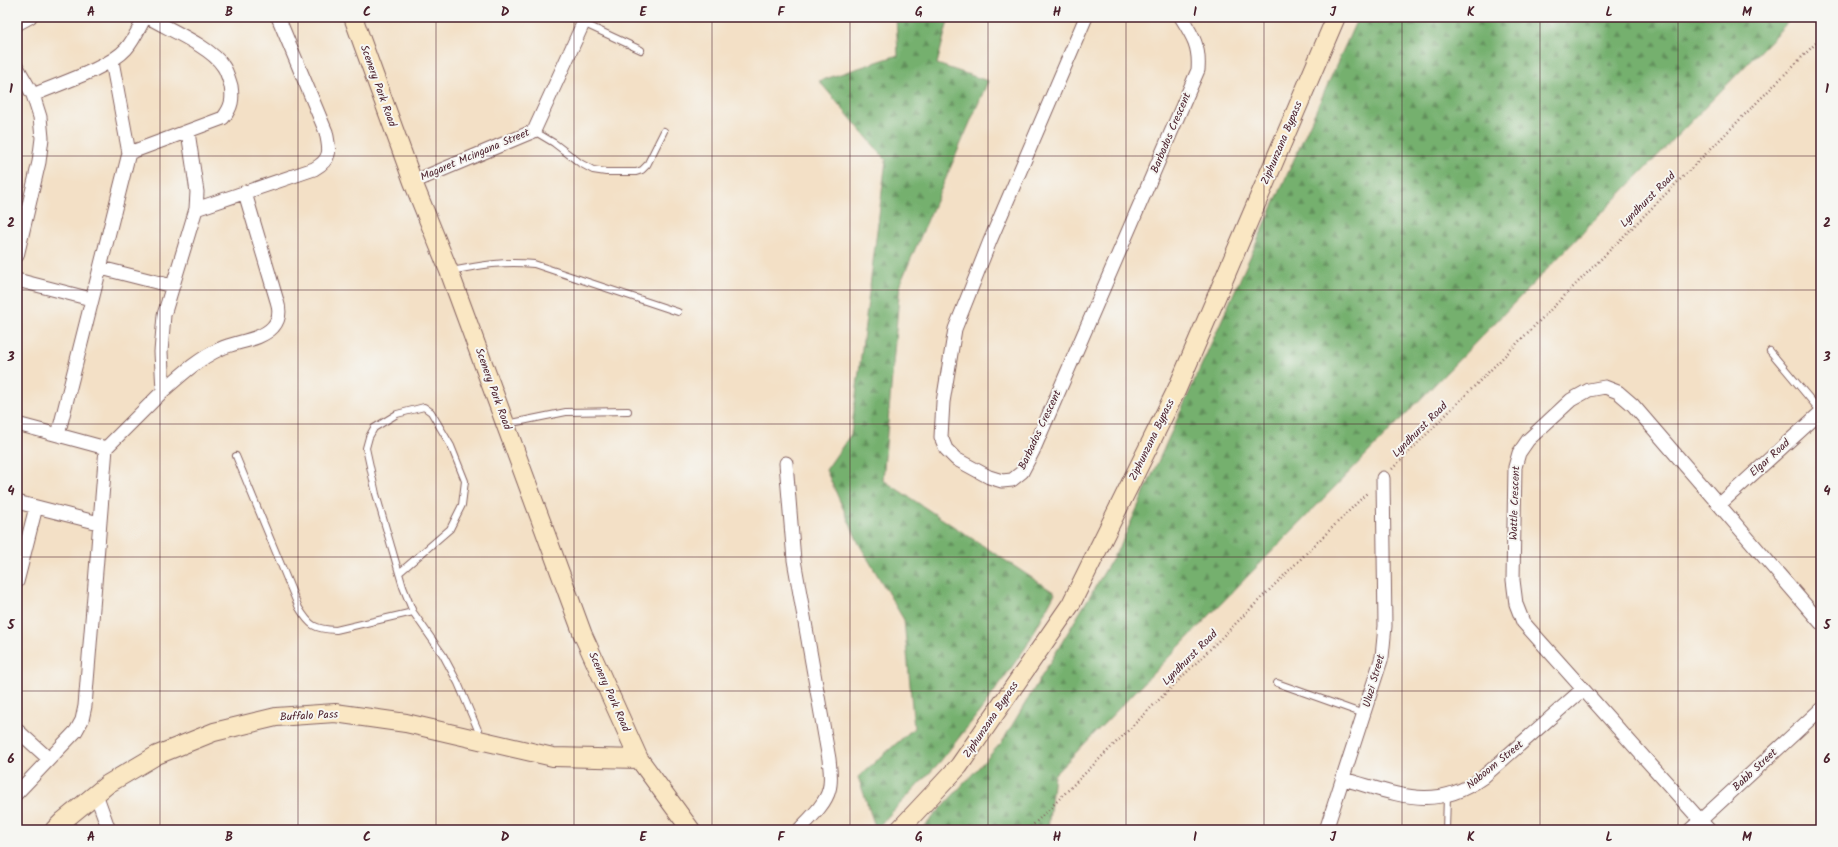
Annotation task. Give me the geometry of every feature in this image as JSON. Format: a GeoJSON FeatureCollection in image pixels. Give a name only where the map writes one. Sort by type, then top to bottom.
{"type":"FeatureCollection","features":[{"type":"Feature","properties":{"kind":"main road","name":"Scenery Park Road"},"geometry":{"type":"LineString","coordinates":[[353,17],[413,182],[449,271],[583,635],[639,759],[691,830]]}},
{"type":"Feature","properties":{"kind":"main road","name":"Ziphunzana Bypass"},"geometry":{"type":"LineString","coordinates":[[899,828],[959,766],[1071,604],[1177,389],[1336,17]]}},
{"type":"Feature","properties":{"kind":"main road","name":"Buffalo Pass"},"geometry":{"type":"LineString","coordinates":[[54,830],[108,784],[157,756],[214,732],[276,717],[335,713],[406,722],[553,757],[639,759]]}},
{"type":"Feature","properties":{"kind":"street"},"geometry":{"type":"LineString","coordinates":[[17,24],[30,17]]}},
{"type":"Feature","properties":{"kind":"street"},"geometry":{"type":"LineString","coordinates":[[33,95],[112,61],[126,49],[145,17]]}},
{"type":"Feature","properties":{"kind":"street"},"geometry":{"type":"LineString","coordinates":[[129,153],[224,118],[229,110],[233,97],[230,82],[224,66],[211,53],[148,17]]}},
{"type":"Feature","properties":{"kind":"street"},"geometry":{"type":"LineString","coordinates":[[196,209],[314,169],[322,164],[328,157],[329,145],[326,132],[278,17]]}},
{"type":"Feature","properties":{"kind":"street","name":"Barbados Crescent"},"geometry":{"type":"LineString","coordinates":[[1086,17],[984,254],[955,329],[943,402],[941,437],[946,449],[956,459],[989,477],[1002,481],[1012,480],[1022,472],[1033,451],[1198,70],[1200,56],[1195,40],[1181,17]]}},
{"type":"Feature","properties":{"kind":"street","name":"Magaret Mcingana Street"},"geometry":{"type":"LineString","coordinates":[[413,182],[534,131],[584,20]]}},
{"type":"Feature","properties":{"kind":"street"},"geometry":{"type":"LineString","coordinates":[[58,435],[129,153],[112,61]]}},
{"type":"Feature","properties":{"kind":"street"},"geometry":{"type":"LineString","coordinates":[[17,67],[33,95],[40,117],[42,138],[39,162],[17,256]]}},
{"type":"Feature","properties":{"kind":"street"},"geometry":{"type":"LineString","coordinates":[[163,391],[161,345],[164,315],[196,209],[197,192],[188,132]]}},
{"type":"Feature","properties":{"kind":"street"},"geometry":{"type":"LineString","coordinates":[[17,793],[76,731],[82,720],[85,706],[106,448],[163,391],[208,355],[263,334],[273,327],[278,320],[279,310],[277,301],[245,193]]}},
{"type":"Feature","properties":{"kind":"street"},"geometry":{"type":"LineString","coordinates":[[101,268],[172,286]]}},
{"type":"Feature","properties":{"kind":"street"},"geometry":{"type":"LineString","coordinates":[[17,280],[91,300]]}},
{"type":"Feature","properties":{"kind":"street","name":"Wattle Crescent"},"geometry":{"type":"LineString","coordinates":[[1704,825],[1523,622],[1516,604],[1513,580],[1515,467],[1519,453],[1528,440],[1570,400],[1589,390],[1605,388],[1618,392],[1633,405],[1720,504],[1821,623]]}},
{"type":"Feature","properties":{"kind":"street","name":"Elgar Road"},"geometry":{"type":"LineString","coordinates":[[1720,504],[1821,412]]}},
{"type":"Feature","properties":{"kind":"street"},"geometry":{"type":"LineString","coordinates":[[17,424],[106,448]]}},
{"type":"Feature","properties":{"kind":"street"},"geometry":{"type":"LineString","coordinates":[[786,463],[794,560],[829,759],[830,777],[829,790],[825,799],[799,830]]}},
{"type":"Feature","properties":{"kind":"street","name":"Uluzi Street"},"geometry":{"type":"LineString","coordinates":[[1326,830],[1382,657],[1385,626],[1383,478]]}},
{"type":"Feature","properties":{"kind":"street"},"geometry":{"type":"LineString","coordinates":[[17,502],[99,523]]}},
{"type":"Feature","properties":{"kind":"street"},"geometry":{"type":"LineString","coordinates":[[17,582],[36,507]]}},
{"type":"Feature","properties":{"kind":"street","name":"Naboom Street"},"geometry":{"type":"LineString","coordinates":[[1343,779],[1412,798],[1447,796],[1467,789],[1482,778],[1583,689]]}},
{"type":"Feature","properties":{"kind":"street","name":"Babb Street"},"geometry":{"type":"LineString","coordinates":[[1690,830],[1704,825],[1821,709]]}},
{"type":"Feature","properties":{"kind":"street"},"geometry":{"type":"LineString","coordinates":[[17,730],[49,759]]}},
{"type":"Feature","properties":{"kind":"street"},"geometry":{"type":"LineString","coordinates":[[96,794],[109,830]]}},
{"type":"Feature","properties":{"kind":"lane"},"geometry":{"type":"LineString","coordinates":[[584,20],[641,50]]}},
{"type":"Feature","properties":{"kind":"lane"},"geometry":{"type":"LineString","coordinates":[[534,131],[554,143],[580,163],[593,170],[606,172],[642,170],[647,165],[664,131]]}},
{"type":"Feature","properties":{"kind":"lane"},"geometry":{"type":"LineString","coordinates":[[449,271],[486,264],[511,262],[534,264],[678,312]]}},
{"type":"Feature","properties":{"kind":"lane"},"geometry":{"type":"LineString","coordinates":[[1770,351],[1821,412]]}},
{"type":"Feature","properties":{"kind":"lane"},"geometry":{"type":"LineString","coordinates":[[399,572],[450,529],[462,505],[465,481],[451,446],[431,412],[424,407],[397,414],[374,428],[369,437],[366,448],[376,494],[399,572],[413,612],[443,656],[458,683],[484,741]]}},
{"type":"Feature","properties":{"kind":"lane"},"geometry":{"type":"LineString","coordinates":[[505,424],[566,412],[628,411]]}},
{"type":"Feature","properties":{"kind":"lane"},"geometry":{"type":"LineString","coordinates":[[236,456],[299,608],[309,624],[324,630],[336,630],[413,612]]}},
{"type":"Feature","properties":{"kind":"lane"},"geometry":{"type":"LineString","coordinates":[[1277,683],[1364,714]]}},
{"type":"Feature","properties":{"kind":"lane"},"geometry":{"type":"LineString","coordinates":[[1446,830],[1447,796]]}},
{"type":"Feature","properties":{"kind":"path","name":"Lyndhurst Road"},"geometry":{"type":"LineString","coordinates":[[1028,830],[1383,478],[1821,38]]}},
{"type":"Feature","properties":{"kind":"green space"},"geometry":{"type":"Polygon","coordinates":[[[896,17],[949,17],[937,64],[988,81],[900,284],[883,480],[1055,593],[1026,647],[984,706],[939,763],[876,829],[858,777],[914,728],[904,620],[859,544],[826,470],[851,434],[886,160],[819,81],[898,55],[896,17]]]}},
{"type":"Feature","properties":{"kind":"green space"},"geometry":{"type":"Polygon","coordinates":[[[1358,17],[1793,17],[1054,775],[1048,830],[921,830],[1002,742],[1121,544],[1358,17]]]}}]}
